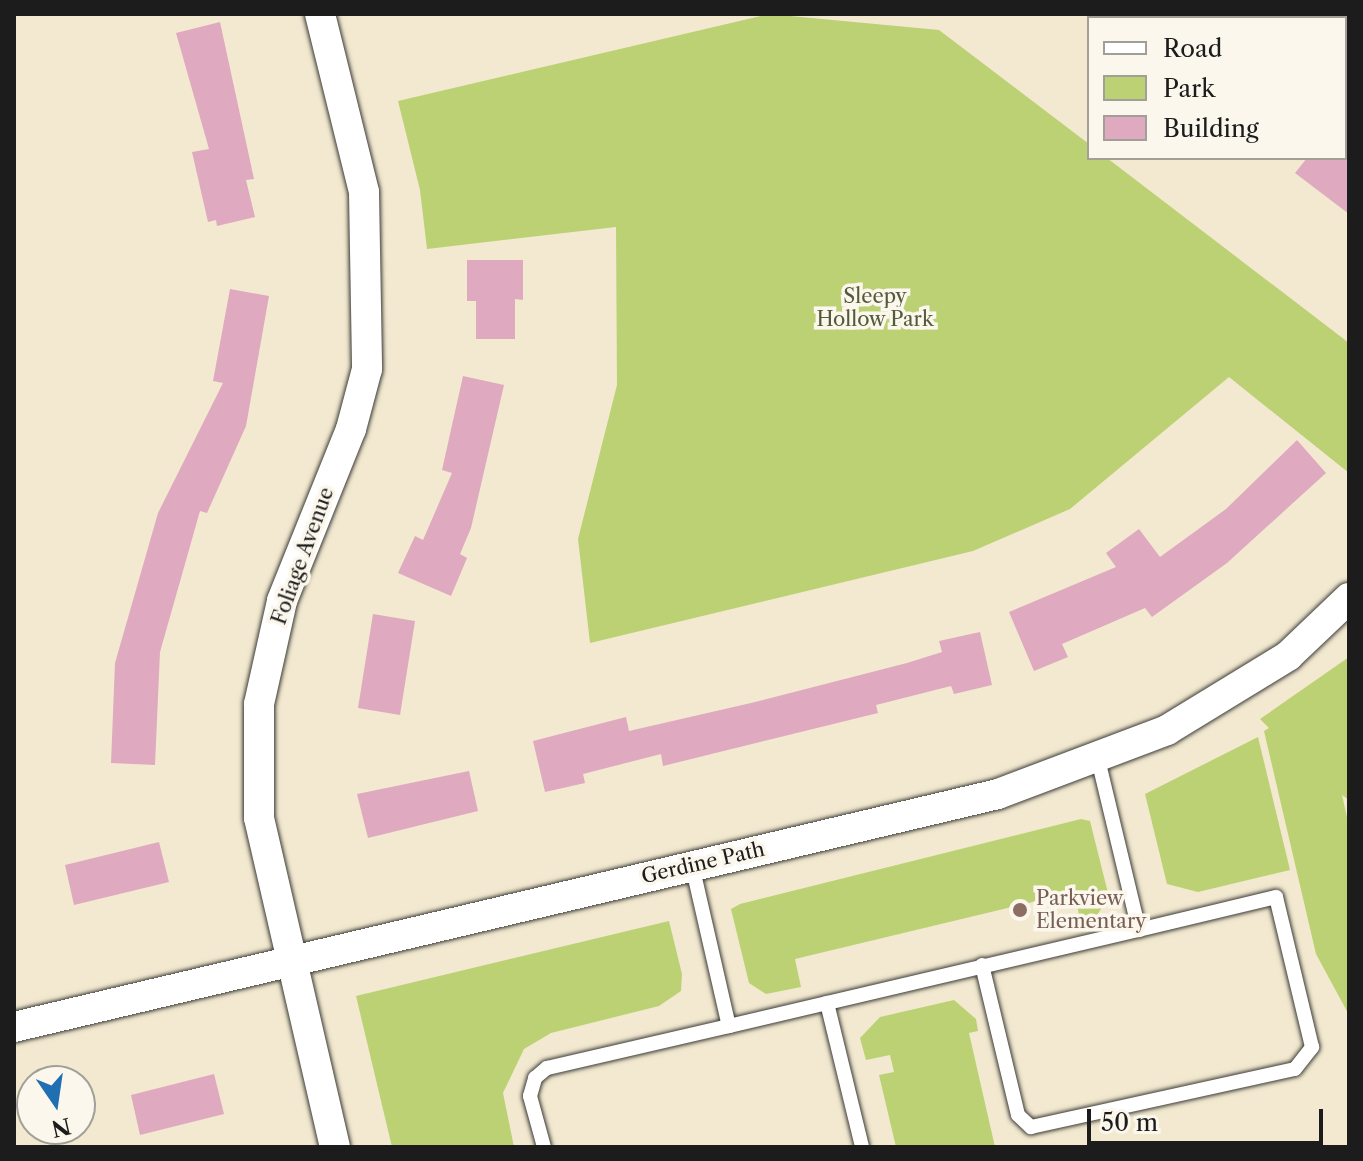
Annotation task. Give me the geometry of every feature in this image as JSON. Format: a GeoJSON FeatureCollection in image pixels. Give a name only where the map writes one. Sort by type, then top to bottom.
{"type":"FeatureCollection","features":[{"type":"Feature","properties":{"kind":"street","name":"Foliage Avenue"},"geometry":{"type":"LineString","coordinates":[[320,14],[364,192],[367,369],[351,429],[282,601],[259,704],[259,818],[335,1147]]}},
{"type":"Feature","properties":{"kind":"street","name":"Gerdine Path"},"geometry":{"type":"LineString","coordinates":[[14,1027],[998,794],[1098,759],[1167,730],[1288,656],[1349,598]]}},
{"type":"Feature","properties":{"kind":"lane"},"geometry":{"type":"LineString","coordinates":[[1098,759],[1139,930]]}},
{"type":"Feature","properties":{"kind":"lane"},"geometry":{"type":"LineString","coordinates":[[692,865],[729,1026]]}},
{"type":"Feature","properties":{"kind":"lane"},"geometry":{"type":"LineString","coordinates":[[544,1147],[530,1096],[535,1078],[547,1068],[982,965],[1276,897],[1312,1047],[1295,1069],[1031,1127],[1018,1115],[982,965]]}},
{"type":"Feature","properties":{"kind":"lane"},"geometry":{"type":"LineString","coordinates":[[827,1003],[862,1147]]}},
{"type":"Feature","properties":{"kind":"green space","name":"Sleepy Hollow Park"},"geometry":{"type":"Polygon","coordinates":[[[769,14],[939,30],[1087,142],[1087,160],[1110,160],[1349,343],[1349,473],[1229,377],[1070,509],[973,551],[590,643],[578,539],[617,385],[616,227],[427,249],[420,190],[398,101],[769,14]]]}},
{"type":"Feature","properties":{"kind":"green space"},"geometry":{"type":"Polygon","coordinates":[[[1349,657],[1349,800],[1342,795],[1349,826],[1349,1015],[1316,954],[1264,731],[1269,728],[1260,719],[1349,657]]]}},
{"type":"Feature","properties":{"kind":"green space"},"geometry":{"type":"Polygon","coordinates":[[[1258,737],[1290,870],[1198,892],[1167,884],[1145,794],[1258,737]]]}},
{"type":"Feature","properties":{"kind":"green space"},"geometry":{"type":"Polygon","coordinates":[[[1081,819],[1090,821],[1109,897],[1095,918],[1080,919],[1074,892],[795,959],[801,987],[766,994],[749,983],[731,909],[740,904],[1081,819]]]}},
{"type":"Feature","properties":{"kind":"green space"},"geometry":{"type":"Polygon","coordinates":[[[669,921],[682,974],[681,991],[659,1006],[551,1033],[524,1049],[503,1093],[514,1147],[392,1147],[356,996],[669,921]]]}},
{"type":"Feature","properties":{"kind":"green space"},"geometry":{"type":"Polygon","coordinates":[[[954,1000],[976,1019],[978,1031],[969,1033],[995,1147],[896,1147],[879,1075],[894,1072],[890,1055],[866,1060],[860,1038],[880,1017],[954,1000]]]}},
{"type":"Feature","properties":{"kind":"building"},"geometry":{"type":"Polygon","coordinates":[[[220,22],[254,179],[246,180],[255,217],[217,226],[216,220],[208,222],[192,152],[209,149],[176,33],[220,22]]]}},
{"type":"Feature","properties":{"kind":"building"},"geometry":{"type":"Polygon","coordinates":[[[1349,158],[1349,214],[1295,173],[1305,160],[1349,158]]]}},
{"type":"Feature","properties":{"kind":"building"},"geometry":{"type":"Polygon","coordinates":[[[467,260],[523,260],[523,300],[515,299],[515,339],[476,339],[476,301],[467,301],[467,260]]]}},
{"type":"Feature","properties":{"kind":"building"},"geometry":{"type":"Polygon","coordinates":[[[230,289],[269,296],[246,426],[207,513],[200,511],[160,652],[155,765],[111,763],[115,663],[158,513],[223,383],[213,381],[230,289]]]}},
{"type":"Feature","properties":{"kind":"building"},"geometry":{"type":"Polygon","coordinates":[[[463,376],[504,385],[471,528],[460,554],[467,558],[451,596],[398,573],[415,536],[423,540],[452,473],[442,470],[463,376]]]}},
{"type":"Feature","properties":{"kind":"building"},"geometry":{"type":"Polygon","coordinates":[[[1297,440],[1326,473],[1227,563],[1152,617],[1145,608],[1062,644],[1068,657],[1034,671],[1009,612],[1116,567],[1106,553],[1139,529],[1160,557],[1226,509],[1297,440]]]}},
{"type":"Feature","properties":{"kind":"building"},"geometry":{"type":"Polygon","coordinates":[[[373,614],[415,621],[400,715],[358,708],[373,614]]]}},
{"type":"Feature","properties":{"kind":"building"},"geometry":{"type":"Polygon","coordinates":[[[980,632],[992,685],[954,694],[951,686],[876,705],[878,713],[663,766],[661,754],[583,774],[585,783],[545,792],[533,741],[626,717],[629,731],[751,703],[907,663],[942,652],[939,641],[980,632]]]}},
{"type":"Feature","properties":{"kind":"building"},"geometry":{"type":"Polygon","coordinates":[[[469,771],[478,811],[368,838],[357,794],[469,771]]]}},
{"type":"Feature","properties":{"kind":"building"},"geometry":{"type":"Polygon","coordinates":[[[159,842],[169,882],[74,905],[65,865],[159,842]]]}},
{"type":"Feature","properties":{"kind":"building"},"geometry":{"type":"Polygon","coordinates":[[[214,1074],[224,1114],[140,1135],[131,1095],[214,1074]]]}},
{"type":"Feature","properties":{"kind":"place","name":"Parkview Elementary"},"geometry":{"type":"Point","coordinates":[1020,910]}}]}
